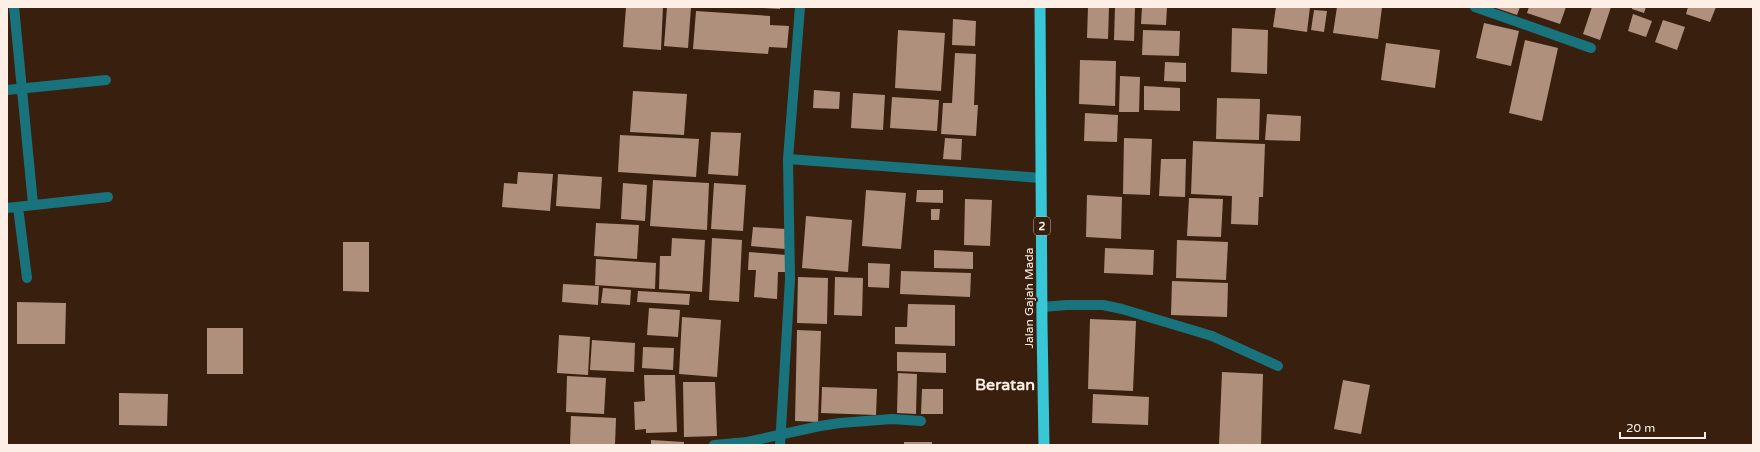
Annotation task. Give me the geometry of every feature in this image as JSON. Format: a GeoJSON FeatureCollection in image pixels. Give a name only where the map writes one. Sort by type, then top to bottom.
{"type":"FeatureCollection","features":[{"type":"Feature","properties":{"kind":"highway","name":"Jalan Gajah Mada"},"geometry":{"type":"LineString","coordinates":[[1040,7],[1044,445]]}},
{"type":"Feature","properties":{"kind":"street"},"geometry":{"type":"LineString","coordinates":[[14,7],[33,204]]}},
{"type":"Feature","properties":{"kind":"street"},"geometry":{"type":"LineString","coordinates":[[780,445],[790,279],[788,159],[800,7]]}},
{"type":"Feature","properties":{"kind":"street"},"geometry":{"type":"LineString","coordinates":[[1475,7],[1591,48]]}},
{"type":"Feature","properties":{"kind":"street"},"geometry":{"type":"LineString","coordinates":[[7,90],[106,80]]}},
{"type":"Feature","properties":{"kind":"street"},"geometry":{"type":"LineString","coordinates":[[788,159],[1041,178]]}},
{"type":"Feature","properties":{"kind":"street"},"geometry":{"type":"LineString","coordinates":[[7,208],[108,196]]}},
{"type":"Feature","properties":{"kind":"street"},"geometry":{"type":"LineString","coordinates":[[18,206],[27,278]]}},
{"type":"Feature","properties":{"kind":"street"},"geometry":{"type":"LineString","coordinates":[[1042,307],[1103,305],[1122,309],[1212,336],[1278,366]]}},
{"type":"Feature","properties":{"kind":"street"},"geometry":{"type":"LineString","coordinates":[[714,445],[747,442],[780,434],[840,423],[892,419],[921,421]]}},
{"type":"Feature","properties":{"kind":"building"},"geometry":{"type":"Polygon","coordinates":[[[626,7],[663,7],[661,50],[623,47],[626,7]]]}},
{"type":"Feature","properties":{"kind":"building"},"geometry":{"type":"Polygon","coordinates":[[[667,7],[691,7],[688,48],[664,46],[667,7]]]}},
{"type":"Feature","properties":{"kind":"building"},"geometry":{"type":"Polygon","coordinates":[[[780,7],[780,9],[764,8],[780,7]]]}},
{"type":"Feature","properties":{"kind":"building"},"geometry":{"type":"Polygon","coordinates":[[[1088,7],[1109,7],[1108,39],[1087,38],[1088,7]]]}},
{"type":"Feature","properties":{"kind":"building"},"geometry":{"type":"Polygon","coordinates":[[[1115,7],[1135,7],[1134,41],[1114,40],[1115,7]]]}},
{"type":"Feature","properties":{"kind":"building"},"geometry":{"type":"Polygon","coordinates":[[[1142,7],[1167,7],[1166,25],[1141,24],[1142,7]]]}},
{"type":"Feature","properties":{"kind":"building"},"geometry":{"type":"Polygon","coordinates":[[[1276,7],[1310,7],[1307,32],[1273,27],[1276,7]]]}},
{"type":"Feature","properties":{"kind":"building"},"geometry":{"type":"Polygon","coordinates":[[[1337,7],[1382,7],[1378,39],[1333,33],[1337,7]]]}},
{"type":"Feature","properties":{"kind":"building"},"geometry":{"type":"Polygon","coordinates":[[[1493,7],[1520,7],[1517,15],[1493,7]]]}},
{"type":"Feature","properties":{"kind":"building"},"geometry":{"type":"Polygon","coordinates":[[[1529,7],[1566,7],[1560,24],[1527,13],[1529,7]]]}},
{"type":"Feature","properties":{"kind":"building"},"geometry":{"type":"Polygon","coordinates":[[[1592,7],[1611,7],[1600,40],[1583,34],[1592,7]]]}},
{"type":"Feature","properties":{"kind":"building"},"geometry":{"type":"Polygon","coordinates":[[[1632,7],[1646,7],[1644,13],[1632,9],[1632,7]]]}},
{"type":"Feature","properties":{"kind":"building"},"geometry":{"type":"Polygon","coordinates":[[[1688,7],[1716,7],[1710,22],[1686,14],[1688,7]]]}},
{"type":"Feature","properties":{"kind":"building"},"geometry":{"type":"Polygon","coordinates":[[[1314,10],[1327,11],[1324,32],[1311,30],[1314,10]]]}},
{"type":"Feature","properties":{"kind":"building"},"geometry":{"type":"Polygon","coordinates":[[[696,11],[770,16],[770,25],[789,26],[787,48],[769,47],[768,54],[693,49],[696,11]]]}},
{"type":"Feature","properties":{"kind":"building"},"geometry":{"type":"Polygon","coordinates":[[[1633,14],[1652,21],[1646,37],[1628,31],[1633,14]]]}},
{"type":"Feature","properties":{"kind":"building"},"geometry":{"type":"Polygon","coordinates":[[[953,19],[976,21],[975,46],[952,45],[953,19]]]}},
{"type":"Feature","properties":{"kind":"building"},"geometry":{"type":"Polygon","coordinates":[[[1663,20],[1685,27],[1677,50],[1655,42],[1663,20]]]}},
{"type":"Feature","properties":{"kind":"building"},"geometry":{"type":"Polygon","coordinates":[[[1484,23],[1519,31],[1511,66],[1476,58],[1484,23]]]}},
{"type":"Feature","properties":{"kind":"building"},"geometry":{"type":"Polygon","coordinates":[[[1232,28],[1268,30],[1267,74],[1231,72],[1232,28]]]}},
{"type":"Feature","properties":{"kind":"building"},"geometry":{"type":"Polygon","coordinates":[[[898,30],[945,33],[941,91],[895,88],[898,30]]]}},
{"type":"Feature","properties":{"kind":"building"},"geometry":{"type":"Polygon","coordinates":[[[1143,30],[1180,31],[1179,56],[1142,55],[1143,30]]]}},
{"type":"Feature","properties":{"kind":"building"},"geometry":{"type":"Polygon","coordinates":[[[1525,40],[1558,48],[1542,121],[1509,113],[1525,40]]]}},
{"type":"Feature","properties":{"kind":"building"},"geometry":{"type":"Polygon","coordinates":[[[1386,43],[1440,50],[1435,88],[1381,80],[1386,43]]]}},
{"type":"Feature","properties":{"kind":"building"},"geometry":{"type":"Polygon","coordinates":[[[955,53],[976,54],[974,105],[978,105],[976,136],[941,134],[943,103],[952,103],[955,53]]]}},
{"type":"Feature","properties":{"kind":"building"},"geometry":{"type":"Polygon","coordinates":[[[1080,60],[1116,61],[1115,106],[1079,104],[1080,60]]]}},
{"type":"Feature","properties":{"kind":"building"},"geometry":{"type":"Polygon","coordinates":[[[1165,62],[1186,63],[1186,82],[1164,81],[1165,62]]]}},
{"type":"Feature","properties":{"kind":"building"},"geometry":{"type":"Polygon","coordinates":[[[1120,76],[1140,77],[1139,112],[1119,112],[1120,76]]]}},
{"type":"Feature","properties":{"kind":"building"},"geometry":{"type":"Polygon","coordinates":[[[1144,86],[1180,88],[1180,111],[1144,110],[1144,86]]]}},
{"type":"Feature","properties":{"kind":"building"},"geometry":{"type":"Polygon","coordinates":[[[814,90],[840,92],[839,109],[813,108],[814,90]]]}},
{"type":"Feature","properties":{"kind":"building"},"geometry":{"type":"Polygon","coordinates":[[[633,91],[687,94],[684,135],[630,132],[633,91]]]}},
{"type":"Feature","properties":{"kind":"building"},"geometry":{"type":"Polygon","coordinates":[[[853,93],[885,95],[883,130],[851,128],[853,93]]]}},
{"type":"Feature","properties":{"kind":"building"},"geometry":{"type":"Polygon","coordinates":[[[892,97],[939,100],[937,131],[890,128],[892,97]]]}},
{"type":"Feature","properties":{"kind":"building"},"geometry":{"type":"Polygon","coordinates":[[[1217,98],[1260,99],[1259,140],[1216,139],[1217,98]]]}},
{"type":"Feature","properties":{"kind":"building"},"geometry":{"type":"Polygon","coordinates":[[[1085,113],[1118,115],[1117,142],[1084,141],[1085,113]]]}},
{"type":"Feature","properties":{"kind":"building"},"geometry":{"type":"Polygon","coordinates":[[[1267,114],[1301,116],[1300,141],[1265,140],[1267,114]]]}},
{"type":"Feature","properties":{"kind":"building"},"geometry":{"type":"Polygon","coordinates":[[[711,132],[741,133],[738,176],[708,174],[711,132]]]}},
{"type":"Feature","properties":{"kind":"building"},"geometry":{"type":"Polygon","coordinates":[[[620,135],[699,139],[696,177],[618,172],[620,135]]]}},
{"type":"Feature","properties":{"kind":"building"},"geometry":{"type":"Polygon","coordinates":[[[945,138],[962,139],[961,160],[943,159],[945,138]]]}},
{"type":"Feature","properties":{"kind":"building"},"geometry":{"type":"Polygon","coordinates":[[[1124,138],[1152,139],[1150,195],[1123,194],[1124,138]]]}},
{"type":"Feature","properties":{"kind":"building"},"geometry":{"type":"Polygon","coordinates":[[[1193,141],[1265,144],[1263,197],[1259,197],[1258,225],[1231,224],[1232,196],[1191,194],[1193,141]]]}},
{"type":"Feature","properties":{"kind":"building"},"geometry":{"type":"Polygon","coordinates":[[[1161,159],[1186,159],[1185,197],[1159,196],[1161,159]]]}},
{"type":"Feature","properties":{"kind":"building"},"geometry":{"type":"Polygon","coordinates":[[[518,172],[553,174],[550,211],[502,207],[504,183],[517,184],[518,172]]]}},
{"type":"Feature","properties":{"kind":"building"},"geometry":{"type":"Polygon","coordinates":[[[558,174],[602,177],[600,209],[556,206],[558,174]]]}},
{"type":"Feature","properties":{"kind":"building"},"geometry":{"type":"Polygon","coordinates":[[[653,180],[709,183],[707,230],[650,226],[653,180]]]}},
{"type":"Feature","properties":{"kind":"building"},"geometry":{"type":"Polygon","coordinates":[[[623,183],[647,185],[645,221],[621,219],[623,183]]]}},
{"type":"Feature","properties":{"kind":"building"},"geometry":{"type":"Polygon","coordinates":[[[714,183],[746,185],[743,231],[711,229],[714,183]]]}},
{"type":"Feature","properties":{"kind":"building"},"geometry":{"type":"Polygon","coordinates":[[[866,190],[906,193],[901,249],[862,246],[866,190]]]}},
{"type":"Feature","properties":{"kind":"building"},"geometry":{"type":"Polygon","coordinates":[[[917,190],[943,190],[943,203],[916,202],[917,190]]]}},
{"type":"Feature","properties":{"kind":"building"},"geometry":{"type":"Polygon","coordinates":[[[1087,195],[1122,197],[1121,239],[1086,237],[1087,195]]]}},
{"type":"Feature","properties":{"kind":"building"},"geometry":{"type":"Polygon","coordinates":[[[1189,198],[1223,199],[1221,237],[1187,236],[1189,198]]]}},
{"type":"Feature","properties":{"kind":"building"},"geometry":{"type":"Polygon","coordinates":[[[965,199],[992,200],[990,246],[964,245],[965,199]]]}},
{"type":"Feature","properties":{"kind":"building"},"geometry":{"type":"Polygon","coordinates":[[[931,209],[940,209],[939,220],[931,220],[931,209]]]}},
{"type":"Feature","properties":{"kind":"building"},"geometry":{"type":"Polygon","coordinates":[[[806,216],[852,220],[848,272],[802,268],[806,216]]]}},
{"type":"Feature","properties":{"kind":"building"},"geometry":{"type":"Polygon","coordinates":[[[596,223],[639,225],[637,259],[594,256],[596,223]]]}},
{"type":"Feature","properties":{"kind":"building"},"geometry":{"type":"Polygon","coordinates":[[[753,227],[786,229],[785,249],[751,246],[753,227]]]}},
{"type":"Feature","properties":{"kind":"building"},"geometry":{"type":"Polygon","coordinates":[[[672,238],[705,240],[702,292],[659,289],[660,256],[671,256],[672,238]]]}},
{"type":"Feature","properties":{"kind":"building"},"geometry":{"type":"Polygon","coordinates":[[[712,238],[742,240],[739,302],[709,300],[712,238]]]}},
{"type":"Feature","properties":{"kind":"building"},"geometry":{"type":"Polygon","coordinates":[[[1177,240],[1228,242],[1226,280],[1176,278],[1177,240]]]}},
{"type":"Feature","properties":{"kind":"building"},"geometry":{"type":"Polygon","coordinates":[[[343,242],[369,242],[369,292],[343,291],[343,242]]]}},
{"type":"Feature","properties":{"kind":"building"},"geometry":{"type":"Polygon","coordinates":[[[1105,248],[1154,250],[1153,275],[1104,273],[1105,248]]]}},
{"type":"Feature","properties":{"kind":"building"},"geometry":{"type":"Polygon","coordinates":[[[934,250],[973,252],[973,269],[934,268],[934,250]]]}},
{"type":"Feature","properties":{"kind":"building"},"geometry":{"type":"Polygon","coordinates":[[[749,252],[786,255],[785,272],[778,272],[777,299],[754,297],[756,270],[748,270],[749,252]]]}},
{"type":"Feature","properties":{"kind":"building"},"geometry":{"type":"Polygon","coordinates":[[[596,259],[656,263],[655,289],[595,285],[596,259]]]}},
{"type":"Feature","properties":{"kind":"building"},"geometry":{"type":"Polygon","coordinates":[[[868,263],[890,264],[889,288],[868,287],[868,263]]]}},
{"type":"Feature","properties":{"kind":"building"},"geometry":{"type":"Polygon","coordinates":[[[901,271],[971,273],[970,297],[900,294],[901,271]]]}},
{"type":"Feature","properties":{"kind":"building"},"geometry":{"type":"Polygon","coordinates":[[[798,277],[828,278],[827,324],[797,323],[798,277]]]}},
{"type":"Feature","properties":{"kind":"building"},"geometry":{"type":"Polygon","coordinates":[[[835,277],[863,278],[862,316],[834,315],[835,277]]]}},
{"type":"Feature","properties":{"kind":"building"},"geometry":{"type":"Polygon","coordinates":[[[1172,281],[1228,283],[1227,317],[1171,315],[1172,281]]]}},
{"type":"Feature","properties":{"kind":"building"},"geometry":{"type":"Polygon","coordinates":[[[563,284],[599,286],[598,305],[562,302],[563,284]]]}},
{"type":"Feature","properties":{"kind":"building"},"geometry":{"type":"Polygon","coordinates":[[[603,288],[631,290],[630,305],[601,303],[603,288]]]}},
{"type":"Feature","properties":{"kind":"building"},"geometry":{"type":"Polygon","coordinates":[[[638,291],[690,294],[689,305],[637,302],[638,291]]]}},
{"type":"Feature","properties":{"kind":"building"},"geometry":{"type":"Polygon","coordinates":[[[17,302],[66,303],[65,344],[17,344],[17,302]]]}},
{"type":"Feature","properties":{"kind":"building"},"geometry":{"type":"Polygon","coordinates":[[[908,304],[955,305],[955,346],[895,344],[895,327],[907,327],[908,304]]]}},
{"type":"Feature","properties":{"kind":"building"},"geometry":{"type":"Polygon","coordinates":[[[649,308],[680,310],[678,337],[647,335],[649,308]]]}},
{"type":"Feature","properties":{"kind":"building"},"geometry":{"type":"Polygon","coordinates":[[[682,317],[721,320],[717,377],[679,374],[682,317]]]}},
{"type":"Feature","properties":{"kind":"building"},"geometry":{"type":"Polygon","coordinates":[[[1090,319],[1136,321],[1133,391],[1088,389],[1090,319]]]}},
{"type":"Feature","properties":{"kind":"building"},"geometry":{"type":"Polygon","coordinates":[[[207,328],[243,328],[243,374],[207,374],[207,328]]]}},
{"type":"Feature","properties":{"kind":"building"},"geometry":{"type":"Polygon","coordinates":[[[797,330],[821,331],[818,422],[795,421],[797,330]]]}},
{"type":"Feature","properties":{"kind":"building"},"geometry":{"type":"Polygon","coordinates":[[[559,335],[590,337],[588,375],[557,373],[559,335]]]}},
{"type":"Feature","properties":{"kind":"building"},"geometry":{"type":"Polygon","coordinates":[[[592,340],[635,343],[634,372],[590,370],[592,340]]]}},
{"type":"Feature","properties":{"kind":"building"},"geometry":{"type":"Polygon","coordinates":[[[643,347],[674,348],[673,370],[642,368],[643,347]]]}},
{"type":"Feature","properties":{"kind":"building"},"geometry":{"type":"Polygon","coordinates":[[[897,352],[946,353],[946,373],[897,371],[897,352]]]}},
{"type":"Feature","properties":{"kind":"building"},"geometry":{"type":"Polygon","coordinates":[[[1222,372],[1263,374],[1261,445],[1219,445],[1222,372]]]}},
{"type":"Feature","properties":{"kind":"building"},"geometry":{"type":"Polygon","coordinates":[[[898,373],[917,374],[916,414],[897,413],[898,373]]]}},
{"type":"Feature","properties":{"kind":"building"},"geometry":{"type":"Polygon","coordinates":[[[644,375],[675,375],[677,432],[646,433],[646,429],[635,430],[634,402],[645,401],[644,375]]]}},
{"type":"Feature","properties":{"kind":"building"},"geometry":{"type":"Polygon","coordinates":[[[567,376],[606,378],[604,414],[566,412],[567,376]]]}},
{"type":"Feature","properties":{"kind":"building"},"geometry":{"type":"Polygon","coordinates":[[[1343,380],[1370,385],[1361,434],[1334,429],[1343,380]]]}},
{"type":"Feature","properties":{"kind":"building"},"geometry":{"type":"Polygon","coordinates":[[[683,382],[715,382],[717,436],[684,437],[683,382]]]}},
{"type":"Feature","properties":{"kind":"building"},"geometry":{"type":"Polygon","coordinates":[[[822,387],[877,389],[876,415],[821,413],[822,387]]]}},
{"type":"Feature","properties":{"kind":"building"},"geometry":{"type":"Polygon","coordinates":[[[922,389],[943,389],[943,414],[921,414],[922,389]]]}},
{"type":"Feature","properties":{"kind":"building"},"geometry":{"type":"Polygon","coordinates":[[[119,393],[168,394],[167,426],[119,425],[119,393]]]}},
{"type":"Feature","properties":{"kind":"building"},"geometry":{"type":"Polygon","coordinates":[[[1093,394],[1149,397],[1148,425],[1092,423],[1093,394]]]}},
{"type":"Feature","properties":{"kind":"building"},"geometry":{"type":"Polygon","coordinates":[[[571,416],[616,418],[615,445],[570,445],[571,416]]]}},
{"type":"Feature","properties":{"kind":"building"},"geometry":{"type":"Polygon","coordinates":[[[651,440],[684,442],[684,445],[651,445],[651,440]]]}},
{"type":"Feature","properties":{"kind":"building"},"geometry":{"type":"Polygon","coordinates":[[[904,442],[932,442],[932,445],[904,445],[904,442]]]}},
{"type":"Feature","properties":{"kind":"district","name":"Beratan"},"geometry":{"type":"Point","coordinates":[1005,384]}}]}
